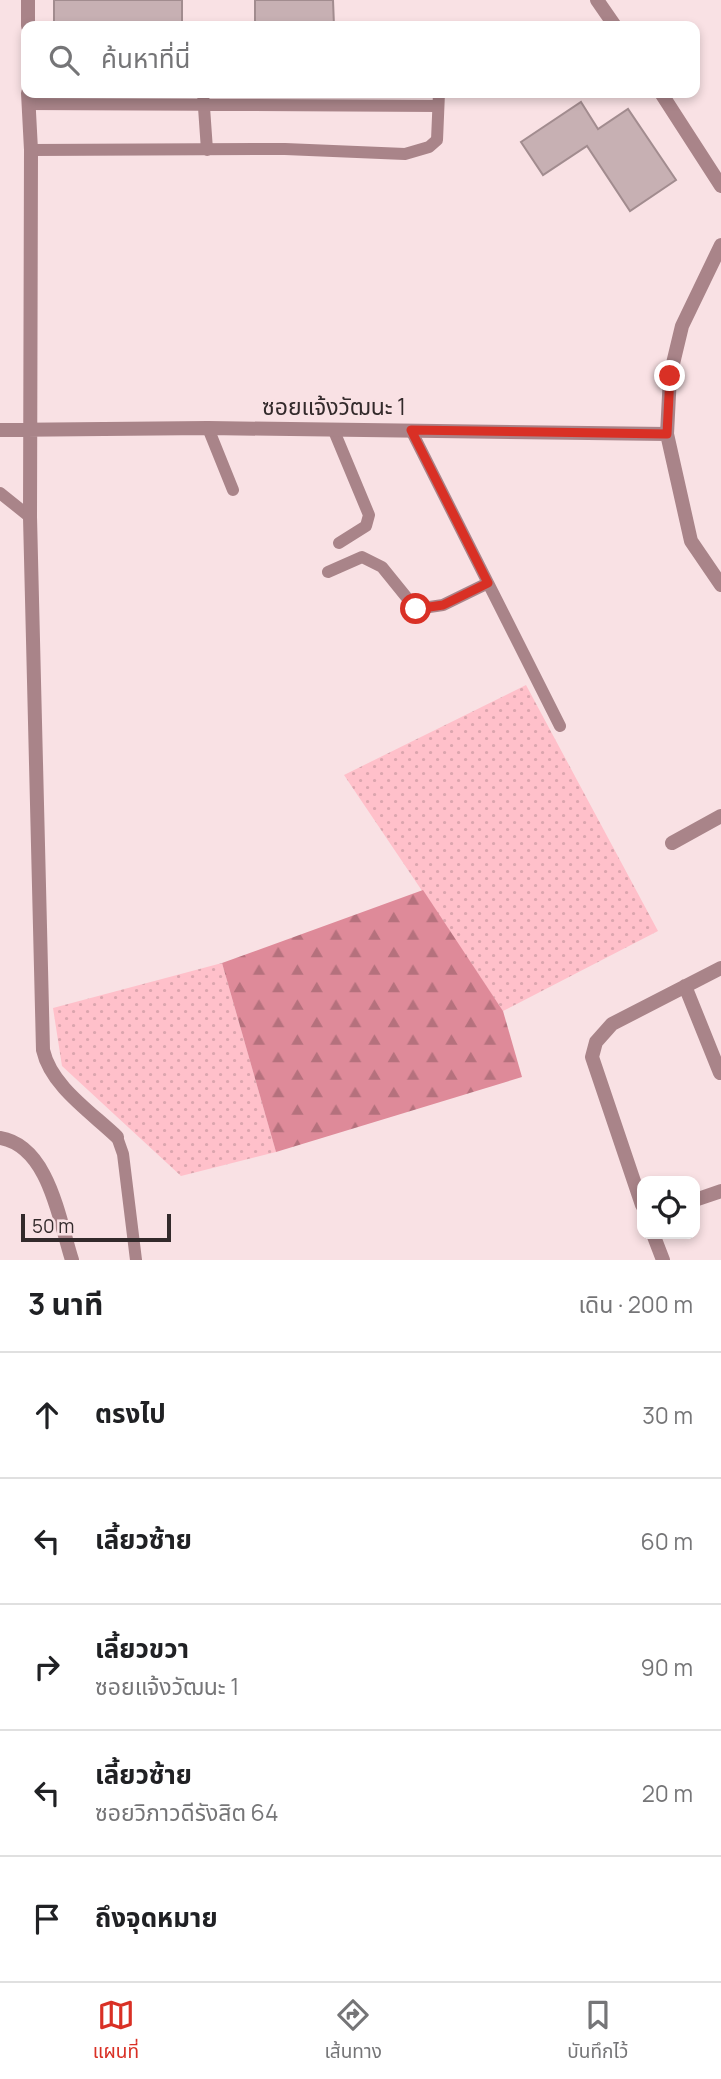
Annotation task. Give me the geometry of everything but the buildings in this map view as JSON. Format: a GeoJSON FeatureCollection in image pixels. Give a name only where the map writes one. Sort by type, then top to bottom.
{"type":"FeatureCollection","features":[{"type":"Feature","properties":{"kind":"street"},"geometry":{"type":"LineString","coordinates":[[28,0],[28,21]]}},
{"type":"Feature","properties":{"kind":"street"},"geometry":{"type":"LineString","coordinates":[[597,0],[612,21]]}},
{"type":"Feature","properties":{"kind":"street"},"geometry":{"type":"LineString","coordinates":[[664,98],[721,186]]}},
{"type":"Feature","properties":{"kind":"street"},"geometry":{"type":"LineString","coordinates":[[28,99],[31,150],[30,517],[43,1050],[46,1064],[55,1077],[117,1137]]}},
{"type":"Feature","properties":{"kind":"street"},"geometry":{"type":"LineString","coordinates":[[721,245],[682,326],[670,376],[667,434],[691,541],[721,585]]}},
{"type":"Feature","properties":{"kind":"street","name":"ซอยแจ้งวัฒนะ 1"},"geometry":{"type":"LineString","coordinates":[[0,430],[208,428],[667,434]]}},
{"type":"Feature","properties":{"kind":"street"},"geometry":{"type":"LineString","coordinates":[[673,843],[721,816]]}},
{"type":"Feature","properties":{"kind":"street"},"geometry":{"type":"LineString","coordinates":[[637,1190],[592,1057],[596,1042],[612,1024],[721,968]]}},
{"type":"Feature","properties":{"kind":"street"},"geometry":{"type":"LineString","coordinates":[[685,986],[720,1073]]}},
{"type":"Feature","properties":{"kind":"street"},"geometry":{"type":"LineString","coordinates":[[0,1138],[18,1142],[34,1157],[49,1189],[72,1260]]}},
{"type":"Feature","properties":{"kind":"street"},"geometry":{"type":"LineString","coordinates":[[700,1197],[721,1191]]}},
{"type":"Feature","properties":{"kind":"street"},"geometry":{"type":"LineString","coordinates":[[655,1239],[663,1260]]}},
{"type":"Feature","properties":{"kind":"lane"},"geometry":{"type":"LineString","coordinates":[[203,98],[207,150]]}},
{"type":"Feature","properties":{"kind":"lane"},"geometry":{"type":"LineString","coordinates":[[28,99],[439,99],[437,140],[429,147],[405,154],[285,149],[31,150]]}},
{"type":"Feature","properties":{"kind":"lane"},"geometry":{"type":"LineString","coordinates":[[208,428],[233,490]]}},
{"type":"Feature","properties":{"kind":"lane"},"geometry":{"type":"LineString","coordinates":[[411,430],[560,726]]}},
{"type":"Feature","properties":{"kind":"lane"},"geometry":{"type":"LineString","coordinates":[[334,431],[369,514],[366,526],[339,543]]}},
{"type":"Feature","properties":{"kind":"lane"},"geometry":{"type":"LineString","coordinates":[[0,493],[30,517]]}},
{"type":"Feature","properties":{"kind":"lane"},"geometry":{"type":"LineString","coordinates":[[328,572],[362,557],[382,567],[416,609],[443,605],[488,583]]}},
{"type":"Feature","properties":{"kind":"lane"},"geometry":{"type":"LineString","coordinates":[[117,1137],[123,1154],[136,1260]]}},
{"type":"Feature","properties":{"kind":"shaded area"},"geometry":{"type":"Polygon","coordinates":[[[526,685],[658,931],[503,1011],[344,775],[526,685]]]}},
{"type":"Feature","properties":{"kind":"shaded area"},"geometry":{"type":"Polygon","coordinates":[[[222,963],[276,1152],[181,1176],[62,1066],[53,1008],[222,963]]]}},
{"type":"Feature","properties":{"kind":"green space"},"geometry":{"type":"Polygon","coordinates":[[[423,890],[503,1011],[522,1077],[276,1152],[222,963],[423,890]]]}},
{"type":"Feature","properties":{"kind":"route"},"geometry":{"type":"LineString","coordinates":[[416,609],[443,605],[488,583],[411,430],[667,434],[670,376]]}}]}
